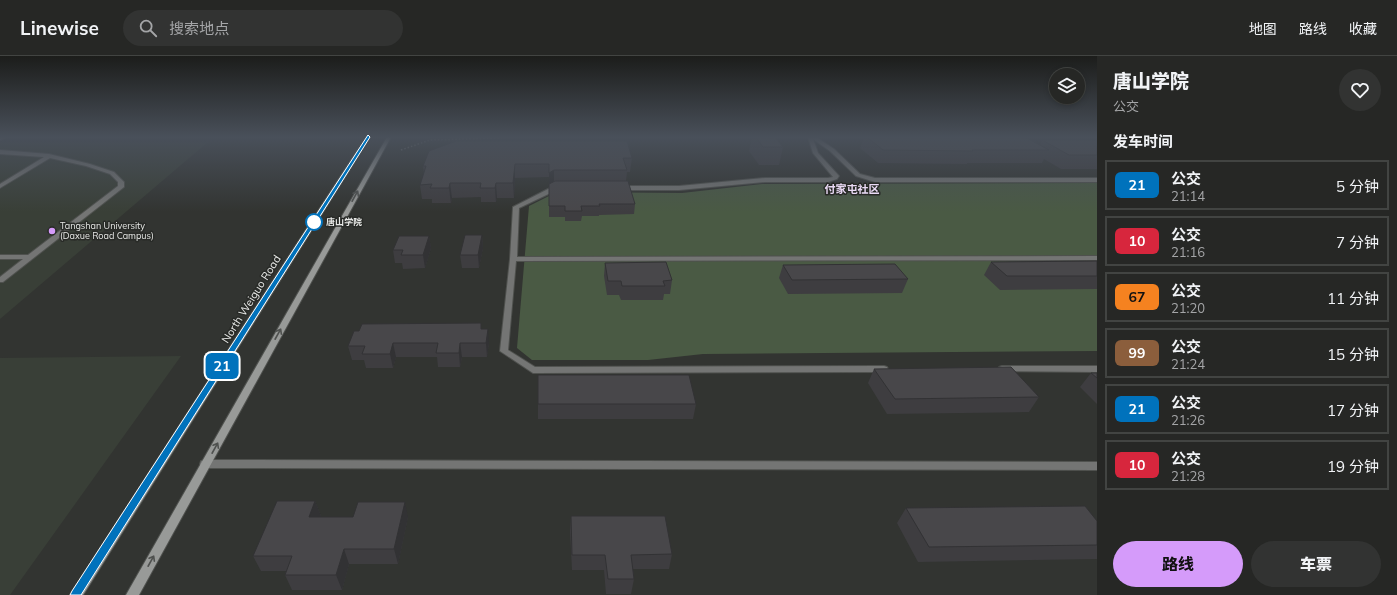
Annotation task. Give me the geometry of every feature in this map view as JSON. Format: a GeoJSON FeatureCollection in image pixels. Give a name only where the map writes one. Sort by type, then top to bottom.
{"type":"FeatureCollection","features":[{"type":"Feature","properties":{"kind":"main road","name":"North Weiguo Road"},"geometry":{"type":"LineString","coordinates":[[76,595],[352,162]]}},
{"type":"Feature","properties":{"kind":"main road"},"geometry":{"type":"LineString","coordinates":[[132,595],[375,162]]}},
{"type":"Feature","properties":{"kind":"street"},"geometry":{"type":"LineString","coordinates":[[0,186],[39,162]]}},
{"type":"Feature","properties":{"kind":"street"},"geometry":{"type":"LineString","coordinates":[[0,280],[120,187],[122,182],[112,173],[76,162]]}},
{"type":"Feature","properties":{"kind":"street"},"geometry":{"type":"LineString","coordinates":[[608,188],[679,188],[765,180],[828,180],[835,178],[836,176],[824,162]]}},
{"type":"Feature","properties":{"kind":"street"},"geometry":{"type":"LineString","coordinates":[[845,162],[858,175],[875,180],[1097,180]]}},
{"type":"Feature","properties":{"kind":"street"},"geometry":{"type":"LineString","coordinates":[[569,188],[554,188],[516,208],[513,259],[504,350],[533,370],[890,369]]}},
{"type":"Feature","properties":{"kind":"street"},"geometry":{"type":"LineString","coordinates":[[0,257],[29,257]]}},
{"type":"Feature","properties":{"kind":"street"},"geometry":{"type":"LineString","coordinates":[[513,259],[1097,258]]}},
{"type":"Feature","properties":{"kind":"street"},"geometry":{"type":"LineString","coordinates":[[994,369],[1097,369]]}},
{"type":"Feature","properties":{"kind":"street"},"geometry":{"type":"LineString","coordinates":[[205,464],[1097,466]]}},
{"type":"Feature","properties":{"kind":"shaded area","name":"Tangshan University (Daxue Road Campus)"},"geometry":{"type":"Polygon","coordinates":[[[0,162],[184,162],[0,319],[0,162]]]}},
{"type":"Feature","properties":{"kind":"shaded area"},"geometry":{"type":"Polygon","coordinates":[[[181,356],[10,595],[0,595],[0,358],[181,356]]]}},
{"type":"Feature","properties":{"kind":"green space"},"geometry":{"type":"Polygon","coordinates":[[[1097,183],[1097,351],[703,354],[648,360],[532,360],[517,348],[529,206],[557,192],[682,193],[762,184],[1097,183]]]}},
{"type":"Feature","properties":{"kind":"building"},"geometry":{"type":"Polygon","coordinates":[[[425,162],[624,162],[627,170],[554,170],[549,173],[549,164],[515,164],[513,183],[496,183],[495,188],[480,188],[481,183],[450,183],[449,188],[430,188],[432,184],[420,185],[426,166],[423,166],[425,162]]]}},
{"type":"Feature","properties":{"kind":"building"},"geometry":{"type":"Polygon","coordinates":[[[555,181],[628,181],[635,204],[599,204],[600,206],[581,206],[582,211],[565,211],[565,206],[549,206],[549,184],[555,181]]]}},
{"type":"Feature","properties":{"kind":"building"},"geometry":{"type":"Polygon","coordinates":[[[465,235],[482,235],[478,255],[460,255],[465,235]]]}},
{"type":"Feature","properties":{"kind":"building"},"geometry":{"type":"Polygon","coordinates":[[[399,236],[429,236],[423,255],[401,255],[403,250],[393,250],[399,236]]]}},
{"type":"Feature","properties":{"kind":"building"},"geometry":{"type":"Polygon","coordinates":[[[1097,261],[1097,276],[1007,276],[991,262],[1097,261]]]}},
{"type":"Feature","properties":{"kind":"building"},"geometry":{"type":"Polygon","coordinates":[[[666,262],[672,280],[663,281],[665,286],[622,286],[621,281],[608,281],[605,263],[666,262]]]}},
{"type":"Feature","properties":{"kind":"building"},"geometry":{"type":"Polygon","coordinates":[[[895,264],[908,279],[792,280],[783,265],[895,264]]]}},
{"type":"Feature","properties":{"kind":"building"},"geometry":{"type":"Polygon","coordinates":[[[481,323],[481,329],[488,329],[486,343],[460,343],[459,353],[436,353],[438,343],[393,343],[390,354],[362,354],[365,346],[348,346],[354,331],[359,331],[362,324],[481,323]]]}},
{"type":"Feature","properties":{"kind":"building"},"geometry":{"type":"Polygon","coordinates":[[[1011,367],[1039,397],[895,399],[874,369],[1011,367]]]}},
{"type":"Feature","properties":{"kind":"building"},"geometry":{"type":"Polygon","coordinates":[[[1091,373],[1097,373],[1097,378],[1091,373]]]}},
{"type":"Feature","properties":{"kind":"building"},"geometry":{"type":"Polygon","coordinates":[[[538,375],[689,375],[696,404],[538,404],[538,375]]]}},
{"type":"Feature","properties":{"kind":"building"},"geometry":{"type":"Polygon","coordinates":[[[277,501],[315,501],[309,517],[353,517],[358,502],[405,502],[394,549],[344,549],[336,575],[285,575],[292,556],[253,556],[277,501]]]}},
{"type":"Feature","properties":{"kind":"building"},"geometry":{"type":"Polygon","coordinates":[[[1085,506],[1097,521],[1097,545],[929,547],[906,508],[1085,506]]]}},
{"type":"Feature","properties":{"kind":"building"},"geometry":{"type":"Polygon","coordinates":[[[571,516],[665,516],[672,554],[631,555],[634,579],[608,579],[605,555],[572,555],[571,516]]]}},
{"type":"Feature","properties":{"kind":"bus line","name":"21"},"geometry":{"type":"LineString","coordinates":[[76,595],[352,162]]}},
{"type":"Feature","properties":{"kind":"place","name":"唐山学院"},"geometry":{"type":"Point","coordinates":[314,222]}},
{"type":"Feature","properties":{"kind":"place","name":"Tangshan University (Daxue Road Campus)"},"geometry":{"type":"Point","coordinates":[52,231]}},
{"type":"Feature","properties":{"kind":"district","name":"付家屯社区"},"geometry":{"type":"Point","coordinates":[852,189]}}]}
